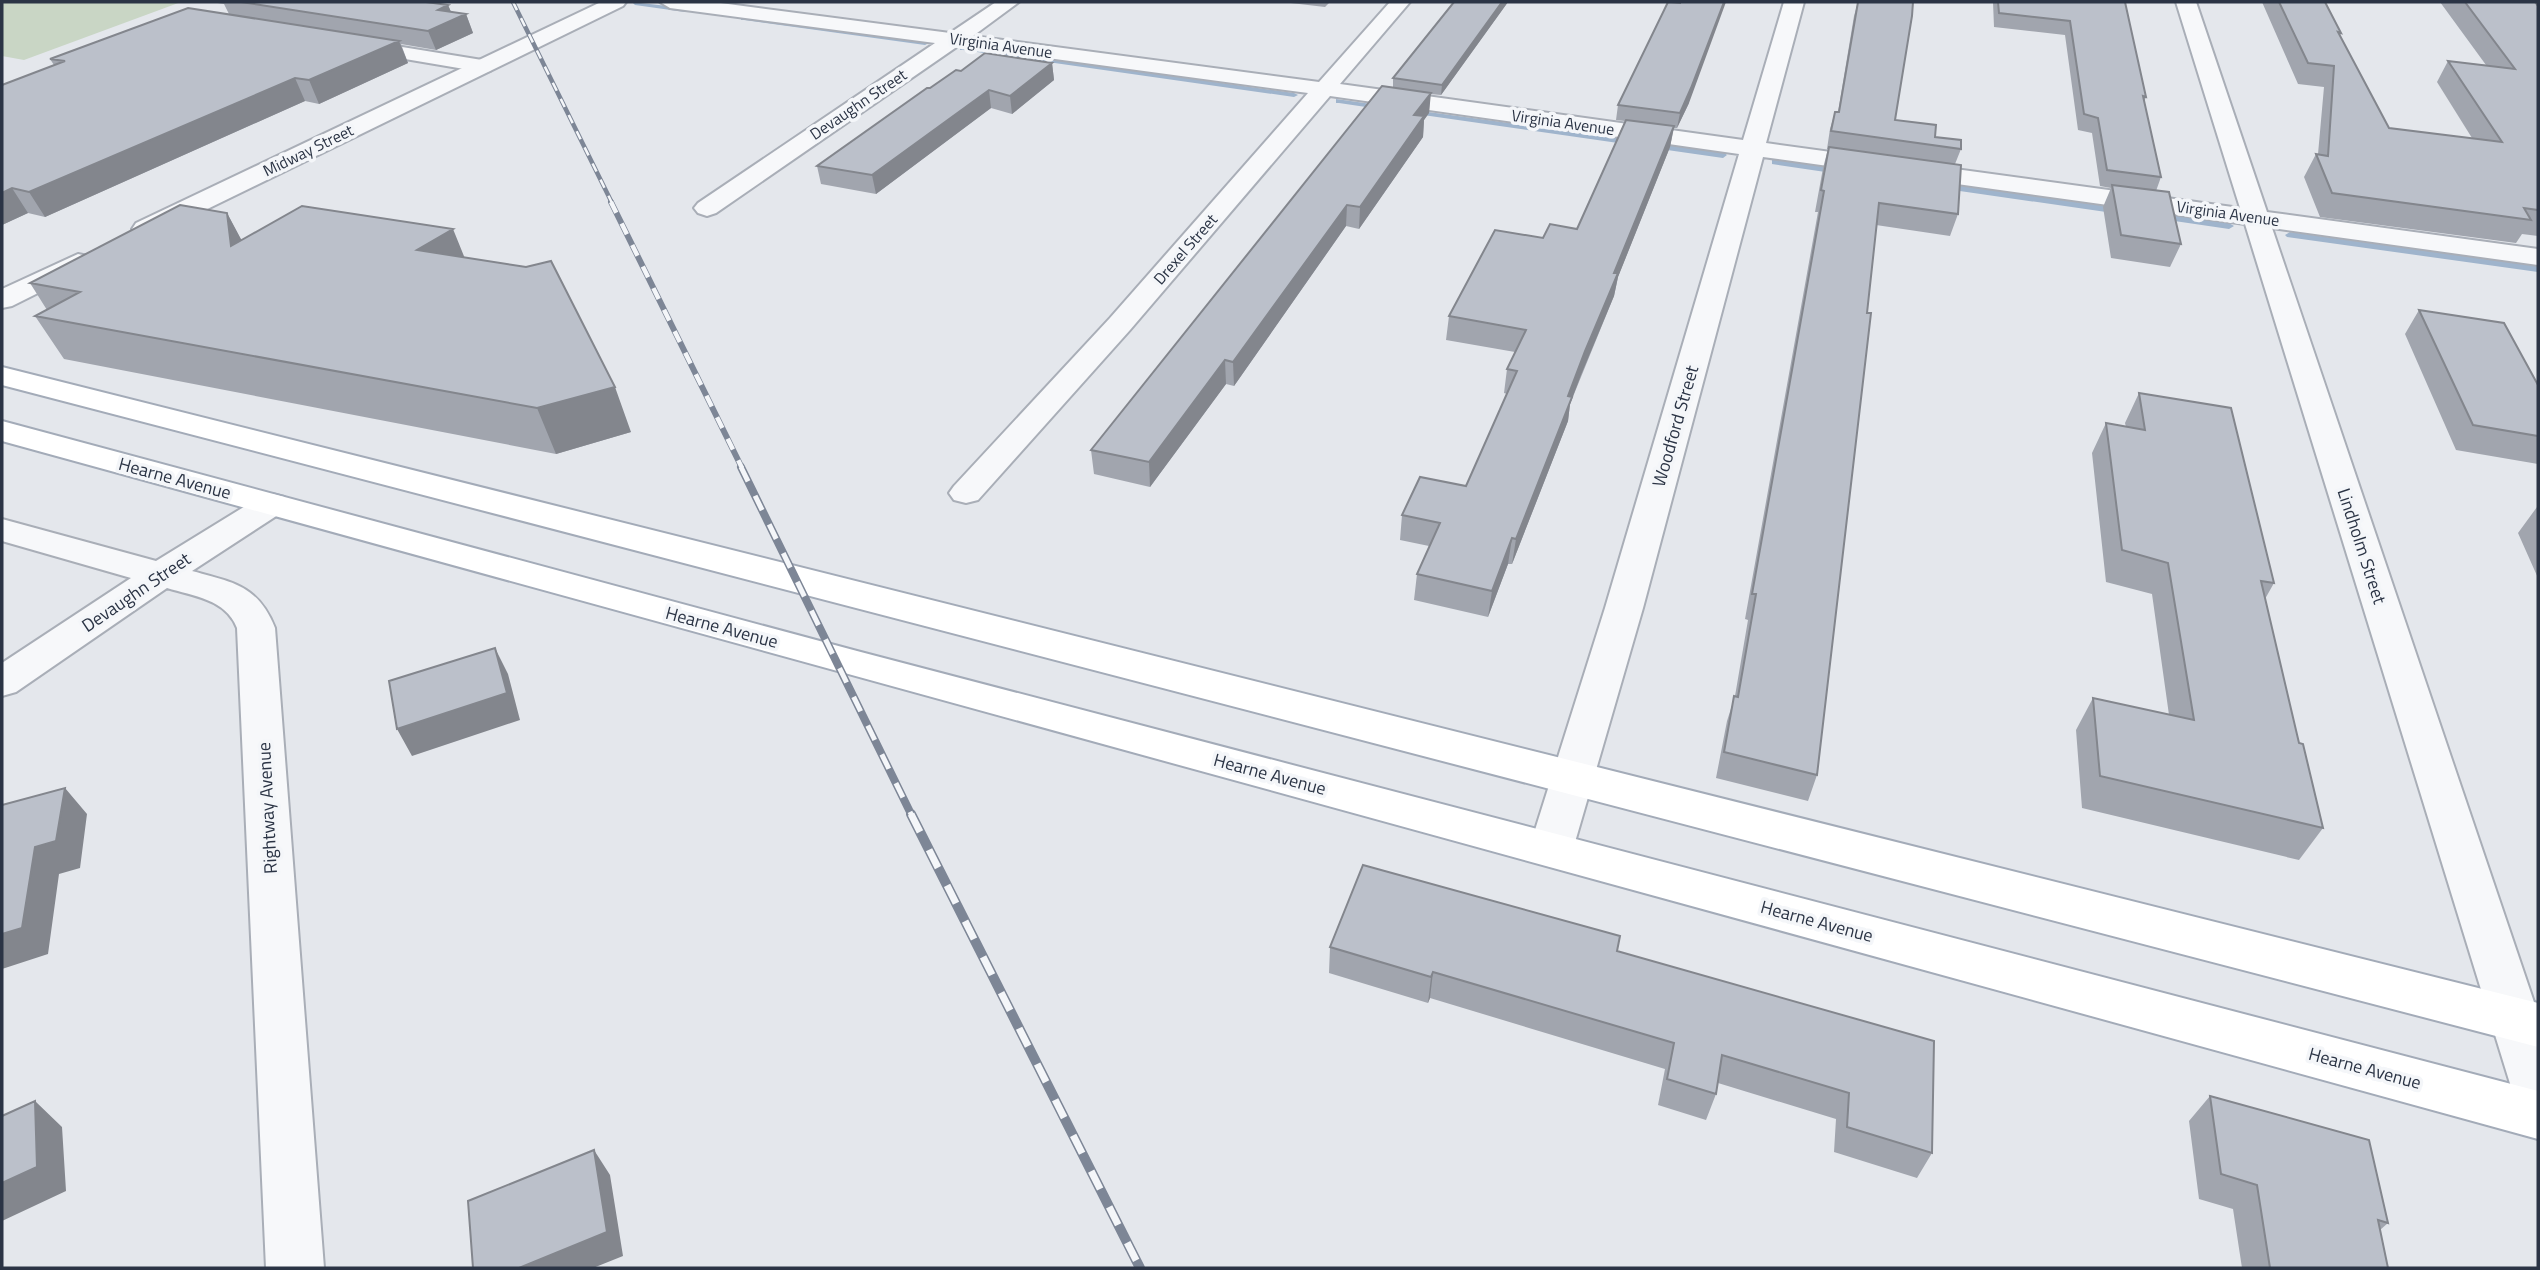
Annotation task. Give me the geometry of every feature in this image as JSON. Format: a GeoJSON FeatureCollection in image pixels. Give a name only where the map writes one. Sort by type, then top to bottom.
{"type":"FeatureCollection","features":[{"type":"Feature","properties":{"kind":"main road"},"geometry":{"type":"LineString","coordinates":[[2,376],[2527,1022]]}},
{"type":"Feature","properties":{"kind":"main road","name":"Hearne Avenue"},"geometry":{"type":"LineString","coordinates":[[2,431],[2538,1115]]}},
{"type":"Feature","properties":{"kind":"street","name":"Midway Street"},"geometry":{"type":"LineString","coordinates":[[122,240],[616,2]]}},
{"type":"Feature","properties":{"kind":"street","name":"Virginia Avenue"},"geometry":{"type":"LineString","coordinates":[[670,2],[1325,89],[2538,257]]}},
{"type":"Feature","properties":{"kind":"street","name":"Devaughn Street"},"geometry":{"type":"LineString","coordinates":[[707,208],[1009,2]]}},
{"type":"Feature","properties":{"kind":"street","name":"Drexel Street"},"geometry":{"type":"LineString","coordinates":[[966,493],[1121,324],[1400,2]]}},
{"type":"Feature","properties":{"kind":"street","name":"Woodford Street"},"geometry":{"type":"LineString","coordinates":[[1551,849],[1624,608],[1794,2]]}},
{"type":"Feature","properties":{"kind":"street","name":"Lindholm Street"},"geometry":{"type":"LineString","coordinates":[[2186,2],[2527,1022],[2538,1090]]}},
{"type":"Feature","properties":{"kind":"street"},"geometry":{"type":"LineString","coordinates":[[333,42],[482,66]]}},
{"type":"Feature","properties":{"kind":"street"},"geometry":{"type":"LineString","coordinates":[[2,300],[98,252]]}},
{"type":"Feature","properties":{"kind":"street","name":"Devaughn Street"},"geometry":{"type":"LineString","coordinates":[[2,682],[162,574],[272,504]]}},
{"type":"Feature","properties":{"kind":"street","name":"Rightway Avenue"},"geometry":{"type":"LineString","coordinates":[[2,530],[227,593],[242,603],[251,614],[256,628],[295,1268]]}},
{"type":"Feature","properties":{"kind":"green space"},"geometry":{"type":"Polygon","coordinates":[[[2,2],[181,2],[24,60],[2,56],[2,2]]]}},
{"type":"Feature","properties":{"kind":"building"},"geometry":{"type":"Polygon","coordinates":[[[241,2],[426,2],[448,5],[438,10],[466,14],[428,31],[241,2]]]}},
{"type":"Feature","properties":{"kind":"building"},"geometry":{"type":"Polygon","coordinates":[[[1454,2],[1502,2],[1442,85],[1393,78],[1454,2]]]}},
{"type":"Feature","properties":{"kind":"building"},"geometry":{"type":"Polygon","coordinates":[[[1668,2],[1724,2],[1680,113],[1618,105],[1668,2]]]}},
{"type":"Feature","properties":{"kind":"building"},"geometry":{"type":"Polygon","coordinates":[[[1858,2],[1913,2],[1895,120],[1936,125],[1935,137],[1961,140],[1961,149],[1831,131],[1835,112],[1839,112],[1858,2]]]}},
{"type":"Feature","properties":{"kind":"building"},"geometry":{"type":"Polygon","coordinates":[[[1998,2],[2125,2],[2161,177],[2107,170],[2098,118],[2084,114],[2070,21],[1999,13],[1998,2]]]}},
{"type":"Feature","properties":{"kind":"building"},"geometry":{"type":"Polygon","coordinates":[[[2279,2],[2325,2],[2389,128],[2502,142],[2448,61],[2515,69],[2465,2],[2535,2],[2538,6],[2538,210],[2524,208],[2531,220],[2332,193],[2316,154],[2328,156],[2334,66],[2308,63],[2279,2]]]}},
{"type":"Feature","properties":{"kind":"building"},"geometry":{"type":"Polygon","coordinates":[[[188,8],[399,41],[309,80],[295,78],[29,192],[12,188],[2,193],[2,85],[65,61],[50,59],[188,8]]]}},
{"type":"Feature","properties":{"kind":"building"},"geometry":{"type":"Polygon","coordinates":[[[985,53],[1052,63],[1010,96],[989,90],[872,175],[817,166],[927,88],[956,70],[961,71],[985,53]]]}},
{"type":"Feature","properties":{"kind":"building"},"geometry":{"type":"Polygon","coordinates":[[[1382,86],[1431,93],[1414,115],[1424,116],[1360,207],[1347,205],[1233,362],[1225,360],[1149,462],[1091,450],[1382,86]]]}},
{"type":"Feature","properties":{"kind":"building"},"geometry":{"type":"Polygon","coordinates":[[[1626,120],[1674,126],[1614,273],[1618,273],[1585,351],[1568,396],[1572,397],[1516,539],[1512,538],[1492,591],[1417,574],[1440,523],[1402,515],[1420,477],[1466,486],[1517,371],[1507,369],[1526,330],[1449,316],[1495,230],[1543,238],[1550,224],[1577,229],[1626,120]]]}},
{"type":"Feature","properties":{"kind":"building"},"geometry":{"type":"Polygon","coordinates":[[[1829,147],[1961,165],[1958,214],[1879,203],[1867,313],[1871,313],[1817,775],[1724,752],[1734,696],[1738,697],[1756,594],[1752,594],[1824,191],[1821,190],[1829,147]]]}},
{"type":"Feature","properties":{"kind":"building"},"geometry":{"type":"Polygon","coordinates":[[[2112,185],[2169,192],[2181,244],[2121,235],[2112,185]]]}},
{"type":"Feature","properties":{"kind":"building"},"geometry":{"type":"Polygon","coordinates":[[[180,205],[227,213],[231,246],[302,206],[453,229],[417,250],[526,267],[551,261],[615,387],[537,408],[35,316],[80,292],[30,283],[180,205]]]}},
{"type":"Feature","properties":{"kind":"building"},"geometry":{"type":"Polygon","coordinates":[[[2419,310],[2504,323],[2538,385],[2538,436],[2473,425],[2419,310]]]}},
{"type":"Feature","properties":{"kind":"building"},"geometry":{"type":"Polygon","coordinates":[[[2139,393],[2231,408],[2274,583],[2261,581],[2299,743],[2303,744],[2323,828],[2100,776],[2093,698],[2194,720],[2168,563],[2122,550],[2106,423],[2145,430],[2139,393]]]}},
{"type":"Feature","properties":{"kind":"building"},"geometry":{"type":"Polygon","coordinates":[[[495,648],[507,693],[397,729],[389,681],[495,648]]]}},
{"type":"Feature","properties":{"kind":"building"},"geometry":{"type":"Polygon","coordinates":[[[65,788],[56,841],[35,847],[22,928],[2,934],[2,805],[65,788]]]}},
{"type":"Feature","properties":{"kind":"building"},"geometry":{"type":"Polygon","coordinates":[[[1363,865],[1620,936],[1617,951],[1934,1041],[1932,1153],[1847,1127],[1849,1093],[1722,1055],[1716,1094],[1667,1079],[1674,1043],[1433,972],[1431,977],[1330,947],[1363,865]]]}},
{"type":"Feature","properties":{"kind":"building"},"geometry":{"type":"Polygon","coordinates":[[[2210,1096],[2369,1140],[2388,1223],[2378,1220],[2388,1268],[2270,1268],[2257,1185],[2221,1174],[2210,1096]]]}},
{"type":"Feature","properties":{"kind":"building"},"geometry":{"type":"Polygon","coordinates":[[[35,1101],[37,1167],[2,1183],[2,1116],[35,1101]]]}},
{"type":"Feature","properties":{"kind":"building"},"geometry":{"type":"Polygon","coordinates":[[[594,1150],[607,1232],[519,1268],[473,1268],[468,1201],[594,1150]]]}},
{"type":"Feature","properties":{"kind":"waterway"},"geometry":{"type":"LineString","coordinates":[[635,3],[685,10]]}},
{"type":"Feature","properties":{"kind":"waterway"},"geometry":{"type":"LineString","coordinates":[[744,18],[925,43]]}},
{"type":"Feature","properties":{"kind":"waterway"},"geometry":{"type":"LineString","coordinates":[[963,48],[1294,95]]}},
{"type":"Feature","properties":{"kind":"waterway"},"geometry":{"type":"LineString","coordinates":[[1339,101],[1386,108]]}},
{"type":"Feature","properties":{"kind":"waterway"},"geometry":{"type":"LineString","coordinates":[[1409,111],[1723,155]]}},
{"type":"Feature","properties":{"kind":"waterway"},"geometry":{"type":"LineString","coordinates":[[1775,162],[1839,171]]}},
{"type":"Feature","properties":{"kind":"waterway"},"geometry":{"type":"LineString","coordinates":[[1942,186],[2120,211]]}},
{"type":"Feature","properties":{"kind":"waterway"},"geometry":{"type":"LineString","coordinates":[[2157,216],[2229,226]]}},
{"type":"Feature","properties":{"kind":"waterway"},"geometry":{"type":"LineString","coordinates":[[2290,235],[2538,269]]}},
{"type":"Feature","properties":{"kind":"railway"},"geometry":{"type":"LineString","coordinates":[[513,2],[612,203]]}},
{"type":"Feature","properties":{"kind":"railway"},"geometry":{"type":"LineString","coordinates":[[611,202],[742,468]]}},
{"type":"Feature","properties":{"kind":"railway"},"geometry":{"type":"LineString","coordinates":[[741,467],[912,815]]}},
{"type":"Feature","properties":{"kind":"railway"},"geometry":{"type":"LineString","coordinates":[[912,815],[1140,1268]]}}]}
